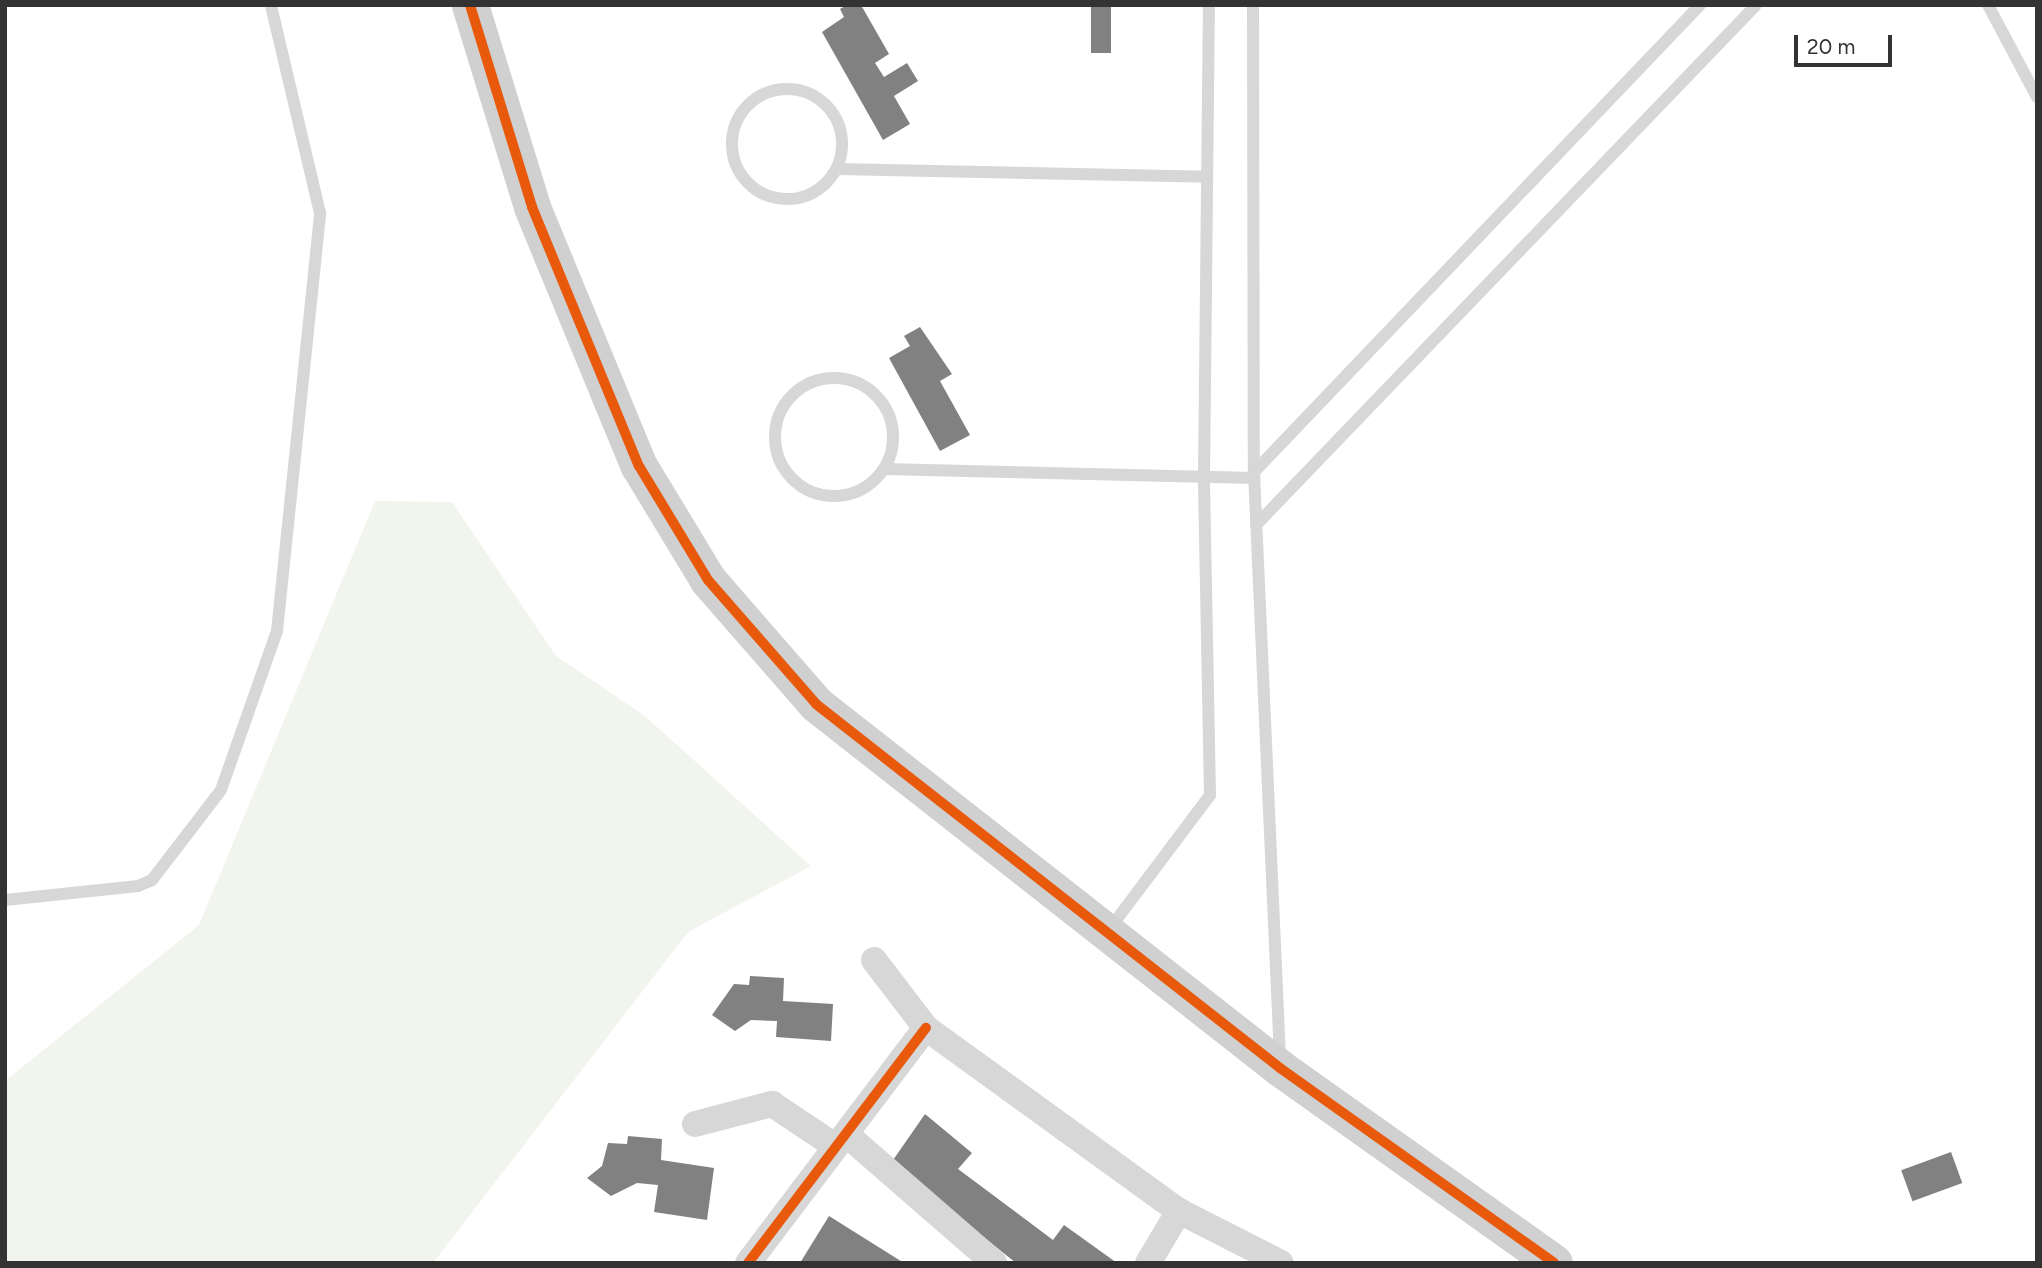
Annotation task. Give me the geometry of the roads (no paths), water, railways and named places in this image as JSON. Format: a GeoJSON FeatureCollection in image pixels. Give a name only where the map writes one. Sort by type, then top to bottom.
{"type":"FeatureCollection","features":[{"type":"Feature","properties":{"kind":"street"},"geometry":{"type":"LineString","coordinates":[[470,5],[532,207],[608,392],[639,466],[708,580],[816,705],[1280,1068],[1554,1263]]}},
{"type":"Feature","properties":{"kind":"street"},"geometry":{"type":"LineString","coordinates":[[874,960],[926,1028],[1180,1211],[1281,1263]]}},
{"type":"Feature","properties":{"kind":"street"},"geometry":{"type":"LineString","coordinates":[[748,1263],[926,1028]]}},
{"type":"Feature","properties":{"kind":"street"},"geometry":{"type":"LineString","coordinates":[[695,1124],[772,1104],[841,1141],[994,1263]]}},
{"type":"Feature","properties":{"kind":"street"},"geometry":{"type":"LineString","coordinates":[[1148,1263],[1180,1211]]}},
{"type":"Feature","properties":{"kind":"lane"},"geometry":{"type":"LineString","coordinates":[[5,900],[138,886],[152,880],[221,790],[277,631],[320,213],[271,5]]}},
{"type":"Feature","properties":{"kind":"lane"},"geometry":{"type":"LineString","coordinates":[[1106,934],[1210,795],[1204,477],[1209,5]]}},
{"type":"Feature","properties":{"kind":"lane"},"geometry":{"type":"LineString","coordinates":[[1253,5],[1254,475],[1280,1068]]}},
{"type":"Feature","properties":{"kind":"lane"},"geometry":{"type":"LineString","coordinates":[[884,469],[894,436],[889,413],[876,394],[857,382],[834,377],[811,382],[792,395],[779,414],[775,437],[780,460],[793,479],[813,492],[835,496],[858,491],[884,469],[1204,477],[1254,475],[1700,5]]}},
{"type":"Feature","properties":{"kind":"lane"},"geometry":{"type":"LineString","coordinates":[[1256,525],[1756,5]]}},
{"type":"Feature","properties":{"kind":"lane"},"geometry":{"type":"LineString","coordinates":[[1987,5],[2037,97]]}},
{"type":"Feature","properties":{"kind":"lane"},"geometry":{"type":"LineString","coordinates":[[778,89],[800,89],[820,99],[835,115],[843,135],[837,169],[817,192],[797,200],[775,199],[755,190],[740,174],[732,153],[733,131],[742,111],[758,97],[778,89]]}},
{"type":"Feature","properties":{"kind":"lane"},"geometry":{"type":"LineString","coordinates":[[837,169],[1207,177]]}}]}
